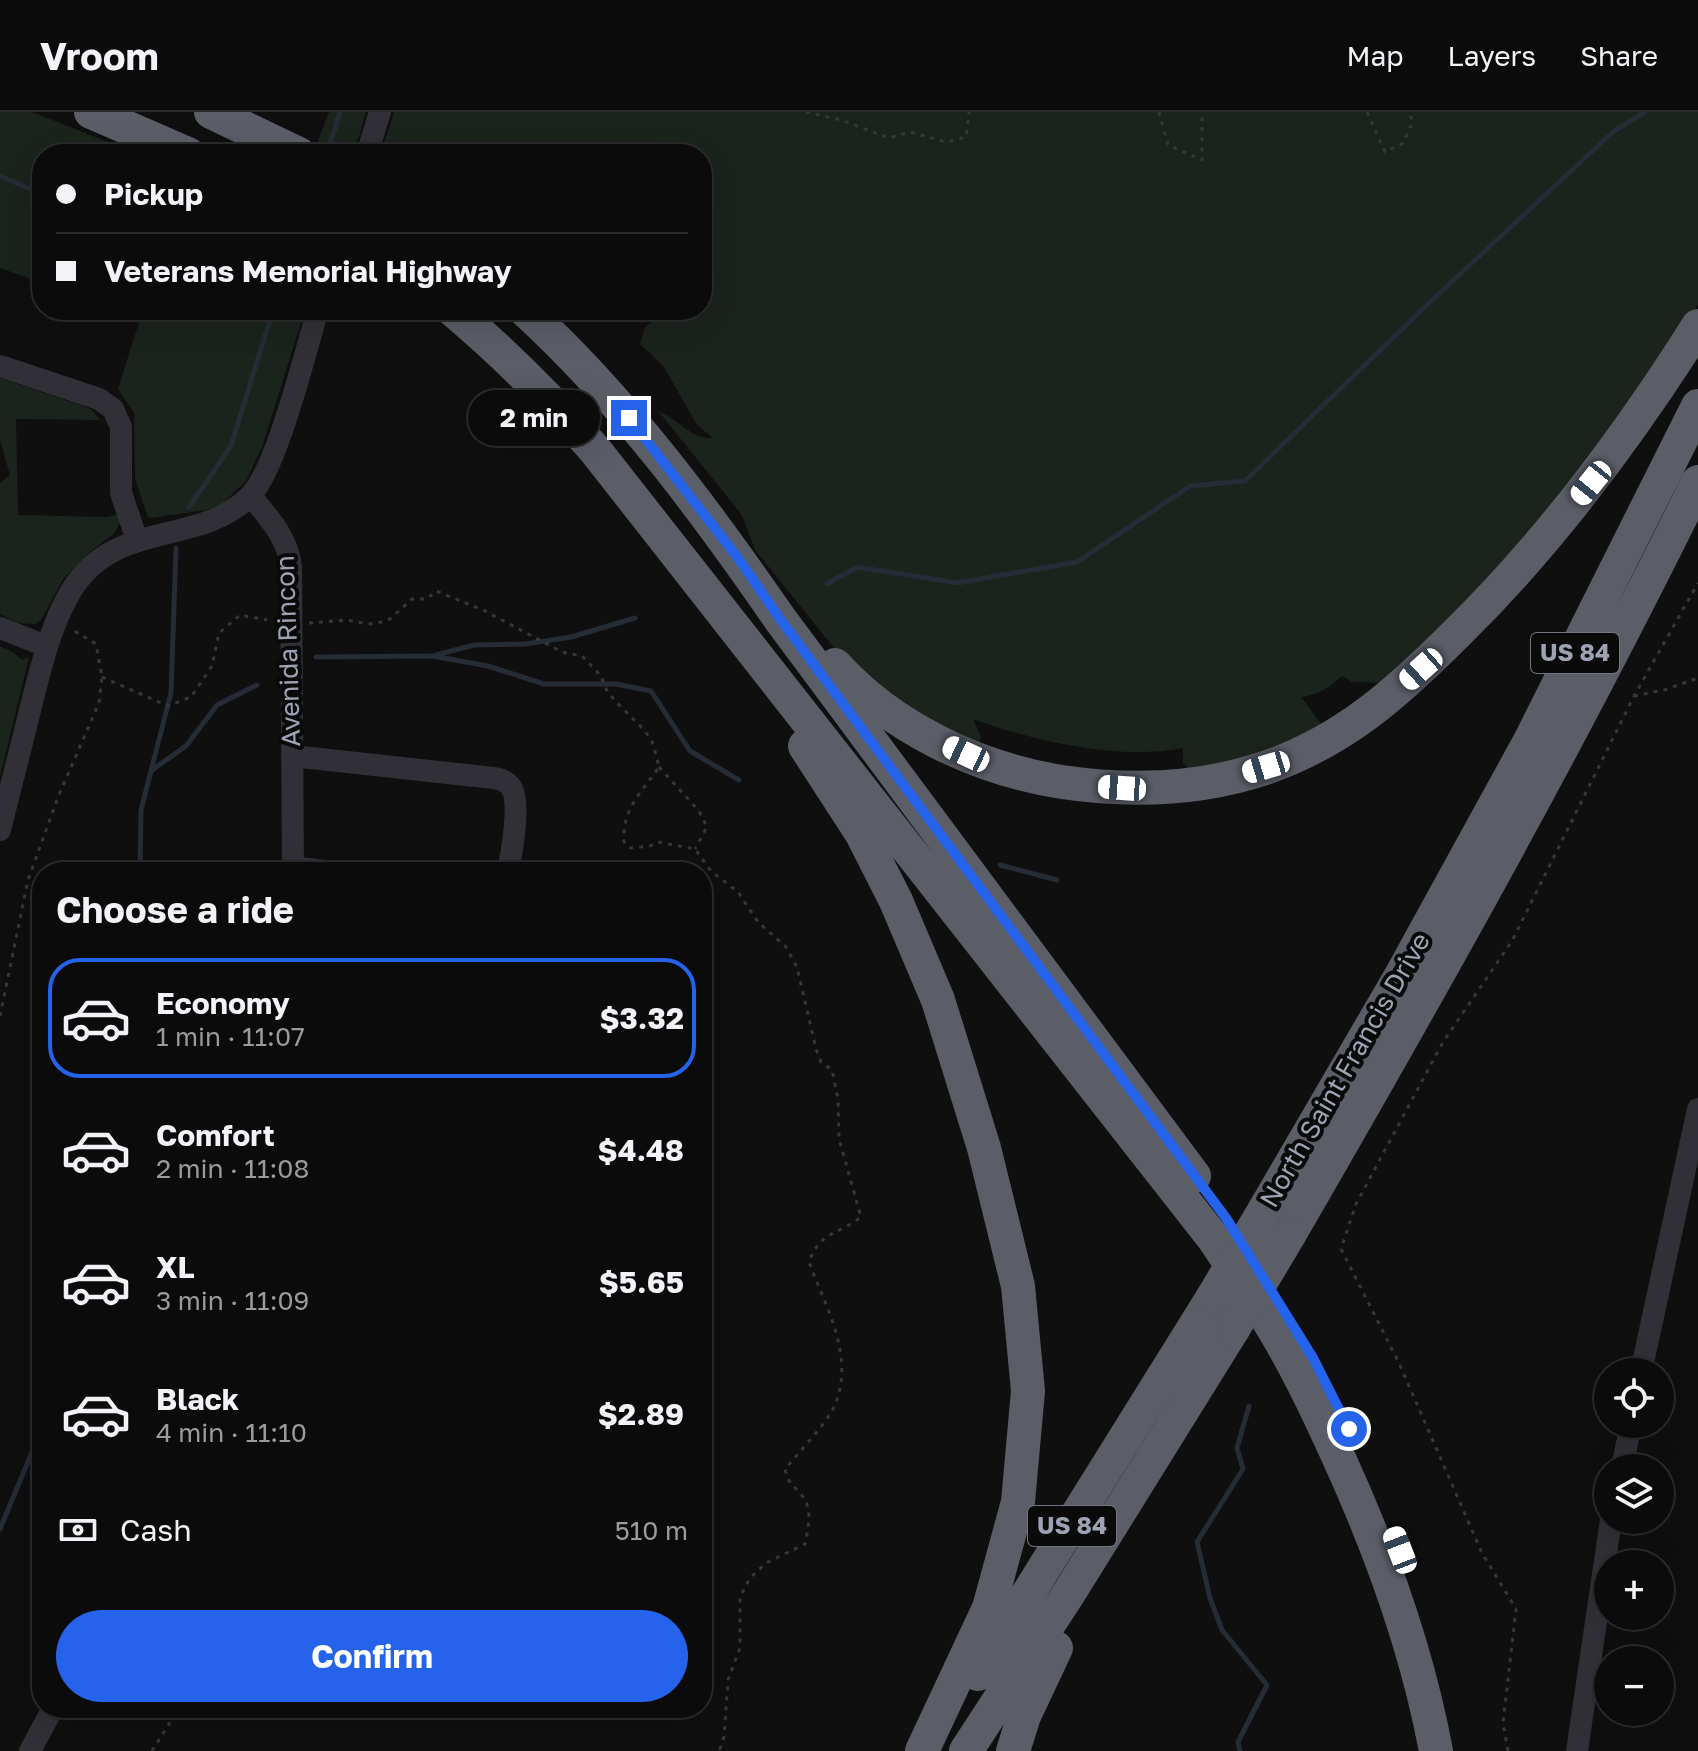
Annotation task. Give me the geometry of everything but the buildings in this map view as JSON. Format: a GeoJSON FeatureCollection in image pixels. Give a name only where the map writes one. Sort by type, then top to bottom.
{"type":"FeatureCollection","features":[{"type":"Feature","properties":{"kind":"highway"},"geometry":{"type":"LineString","coordinates":[[91,112],[165,144]]}},
{"type":"Feature","properties":{"kind":"highway"},"geometry":{"type":"LineString","coordinates":[[211,112],[279,144]]}},
{"type":"Feature","properties":{"kind":"highway"},"geometry":{"type":"LineString","coordinates":[[465,320],[557,406],[595,450],[722,613],[760,656],[1214,1239],[1269,1322],[1312,1399],[1366,1517],[1392,1587],[1421,1683],[1436,1751]]}},
{"type":"Feature","properties":{"kind":"highway"},"geometry":{"type":"LineString","coordinates":[[535,320],[611,395],[738,558],[780,619],[1226,1218],[1287,1312],[1339,1406],[1379,1497],[1410,1577],[1438,1665],[1458,1751]]}},
{"type":"Feature","properties":{"kind":"highway"},"geometry":{"type":"LineString","coordinates":[[738,558],[855,687],[884,711],[966,754],[1044,779],[1122,788],[1178,787],[1241,775],[1296,755],[1365,718],[1460,631],[1522,565],[1591,483],[1633,428],[1698,326]]}},
{"type":"Feature","properties":{"kind":"highway","name":"North Saint Francis Drive"},"geometry":{"type":"LineString","coordinates":[[923,1751],[1044,1572],[1213,1297],[1409,961],[1502,793],[1698,406]]}},
{"type":"Feature","properties":{"kind":"highway","name":"North Saint Francis Drive"},"geometry":{"type":"LineString","coordinates":[[966,1751],[1132,1494],[1233,1329],[1414,1019],[1524,821],[1698,482]]}},
{"type":"Feature","properties":{"kind":"highway"},"geometry":{"type":"LineString","coordinates":[[722,613],[862,834],[907,925],[938,1000],[964,1079],[1018,1286],[1028,1391],[1018,1502],[989,1608],[923,1751]]}},
{"type":"Feature","properties":{"kind":"highway"},"geometry":{"type":"LineString","coordinates":[[1013,1751],[1040,1680],[1093,1584],[1132,1494]]}},
{"type":"Feature","properties":{"kind":"street"},"geometry":{"type":"LineString","coordinates":[[370,144],[380,112]]}},
{"type":"Feature","properties":{"kind":"street"},"geometry":{"type":"LineString","coordinates":[[0,830],[46,646],[71,590],[101,557],[137,540],[222,518],[251,496],[272,459],[315,320]]}},
{"type":"Feature","properties":{"kind":"street"},"geometry":{"type":"LineString","coordinates":[[0,366],[99,399],[113,409],[121,427],[121,493],[137,540]]}},
{"type":"Feature","properties":{"kind":"street","name":"Avenida Rincon"},"geometry":{"type":"LineString","coordinates":[[251,496],[280,533],[290,557],[293,862]]}},
{"type":"Feature","properties":{"kind":"street"},"geometry":{"type":"LineString","coordinates":[[0,628],[46,646]]}},
{"type":"Feature","properties":{"kind":"street"},"geometry":{"type":"LineString","coordinates":[[292,756],[494,778],[506,782],[514,792],[516,807],[508,862]]}},
{"type":"Feature","properties":{"kind":"street"},"geometry":{"type":"LineString","coordinates":[[1644,1358],[1694,1140],[1698,1109]]}},
{"type":"Feature","properties":{"kind":"street"},"geometry":{"type":"LineString","coordinates":[[1577,1751],[1609,1534]]}},
{"type":"Feature","properties":{"kind":"street"},"geometry":{"type":"LineString","coordinates":[[30,1751],[48,1718]]}},
{"type":"Feature","properties":{"kind":"path"},"geometry":{"type":"LineString","coordinates":[[806,112],[841,120],[889,138],[910,132],[946,142],[966,137],[969,112]]}},
{"type":"Feature","properties":{"kind":"path"},"geometry":{"type":"LineString","coordinates":[[1159,112],[1168,145],[1202,160],[1202,112]]}},
{"type":"Feature","properties":{"kind":"path"},"geometry":{"type":"LineString","coordinates":[[1367,112],[1385,152],[1403,143],[1413,121],[1408,112]]}},
{"type":"Feature","properties":{"kind":"path"},"geometry":{"type":"LineString","coordinates":[[1508,1751],[1503,1723],[1516,1609],[1482,1553],[1399,1363],[1341,1249],[1356,1204],[1443,1042],[1512,941],[1634,696],[1698,583]]}},
{"type":"Feature","properties":{"kind":"path"},"geometry":{"type":"LineString","coordinates":[[302,623],[347,620],[378,623],[390,619],[412,599],[427,599],[436,591],[448,594],[562,652],[582,656],[602,677],[603,687],[652,743],[659,767],[699,811],[707,827],[695,849]]}},
{"type":"Feature","properties":{"kind":"path"},"geometry":{"type":"LineString","coordinates":[[102,677],[168,706],[191,697],[212,666],[219,633],[240,615],[267,620]]}},
{"type":"Feature","properties":{"kind":"path"},"geometry":{"type":"LineString","coordinates":[[35,862],[58,797],[99,703],[102,677],[96,644],[57,621]]}},
{"type":"Feature","properties":{"kind":"path"},"geometry":{"type":"LineString","coordinates":[[1634,696],[1698,678]]}},
{"type":"Feature","properties":{"kind":"path"},"geometry":{"type":"LineString","coordinates":[[659,767],[628,809],[624,842],[631,848],[658,842],[695,849],[704,862]]}},
{"type":"Feature","properties":{"kind":"path"},"geometry":{"type":"LineString","coordinates":[[0,1016],[32,869]]}},
{"type":"Feature","properties":{"kind":"path"},"geometry":{"type":"LineString","coordinates":[[712,872],[738,892],[758,922],[786,947],[797,967],[816,1049],[821,1062],[832,1070],[838,1099],[839,1139],[861,1217],[825,1235],[814,1246],[809,1262],[841,1349],[843,1371],[832,1411],[785,1469],[788,1482],[805,1500],[808,1509],[810,1518],[805,1544],[766,1563],[750,1578],[740,1597],[740,1648],[728,1680],[724,1737],[719,1751]]}},
{"type":"Feature","properties":{"kind":"path"},"geometry":{"type":"LineString","coordinates":[[152,1751],[173,1718]]}},
{"type":"Feature","properties":{"kind":"shaded area"},"geometry":{"type":"Polygon","coordinates":[[[0,112],[32,112],[114,144],[32,144],[32,279],[0,268],[0,112]]]}},
{"type":"Feature","properties":{"kind":"shaded area"},"geometry":{"type":"Polygon","coordinates":[[[329,112],[366,112],[355,144],[323,144],[318,141],[329,112]]]}},
{"type":"Feature","properties":{"kind":"shaded area"},"geometry":{"type":"Polygon","coordinates":[[[394,112],[1698,112],[1698,305],[1653,377],[1487,588],[1381,683],[1352,682],[1342,676],[1323,690],[1301,697],[1322,725],[1277,750],[1190,770],[1183,763],[1183,748],[1131,752],[1076,747],[1022,735],[973,719],[981,736],[979,744],[943,730],[843,659],[755,550],[742,515],[659,412],[698,436],[713,438],[697,425],[664,367],[640,344],[645,327],[654,320],[712,320],[712,144],[384,143],[394,112]]]}},
{"type":"Feature","properties":{"kind":"shaded area"},"geometry":{"type":"Polygon","coordinates":[[[140,320],[302,320],[262,447],[246,481],[222,504],[206,510],[150,518],[147,515],[135,478],[134,413],[118,389],[140,320]]]}},
{"type":"Feature","properties":{"kind":"shaded area"},"geometry":{"type":"Polygon","coordinates":[[[0,378],[86,407],[100,420],[16,419],[18,515],[108,517],[118,514],[120,522],[115,533],[92,550],[64,578],[41,620],[35,624],[18,623],[0,614],[0,483],[10,475],[0,440],[0,378]]]}},
{"type":"Feature","properties":{"kind":"shaded area"},"geometry":{"type":"Polygon","coordinates":[[[0,646],[22,660],[28,657],[28,662],[0,777],[0,646]]]}},
{"type":"Feature","properties":{"kind":"waterway"},"geometry":{"type":"LineString","coordinates":[[330,144],[340,112]]}},
{"type":"Feature","properties":{"kind":"waterway"},"geometry":{"type":"LineString","coordinates":[[827,584],[857,567],[958,583],[1077,562],[1190,486],[1245,481],[1429,303],[1614,131],[1645,112]]}},
{"type":"Feature","properties":{"kind":"waterway"},"geometry":{"type":"LineString","coordinates":[[0,176],[32,190]]}},
{"type":"Feature","properties":{"kind":"waterway"},"geometry":{"type":"LineString","coordinates":[[189,507],[231,446],[270,320]]}},
{"type":"Feature","properties":{"kind":"waterway"},"geometry":{"type":"LineString","coordinates":[[140,862],[141,810],[171,693],[176,548]]}},
{"type":"Feature","properties":{"kind":"waterway"},"geometry":{"type":"LineString","coordinates":[[436,655],[474,645],[525,644],[571,637],[635,618]]}},
{"type":"Feature","properties":{"kind":"waterway"},"geometry":{"type":"LineString","coordinates":[[316,657],[432,656],[488,666],[544,684],[616,684],[651,691],[690,751],[739,780]]}},
{"type":"Feature","properties":{"kind":"waterway"},"geometry":{"type":"LineString","coordinates":[[152,770],[186,746],[217,705],[257,685]]}},
{"type":"Feature","properties":{"kind":"waterway"},"geometry":{"type":"LineString","coordinates":[[1000,865],[1057,880]]}},
{"type":"Feature","properties":{"kind":"waterway"},"geometry":{"type":"LineString","coordinates":[[1240,1751],[1238,1742],[1267,1685],[1222,1630],[1210,1598],[1197,1542],[1243,1469],[1237,1448],[1249,1406]]}},
{"type":"Feature","properties":{"kind":"waterway"},"geometry":{"type":"LineString","coordinates":[[0,1529],[32,1452]]}},
{"type":"Feature","properties":{"kind":"route"},"geometry":{"type":"LineString","coordinates":[[629,418],[738,558],[780,619],[1226,1218],[1280,1301],[1349,1429]]}}]}
